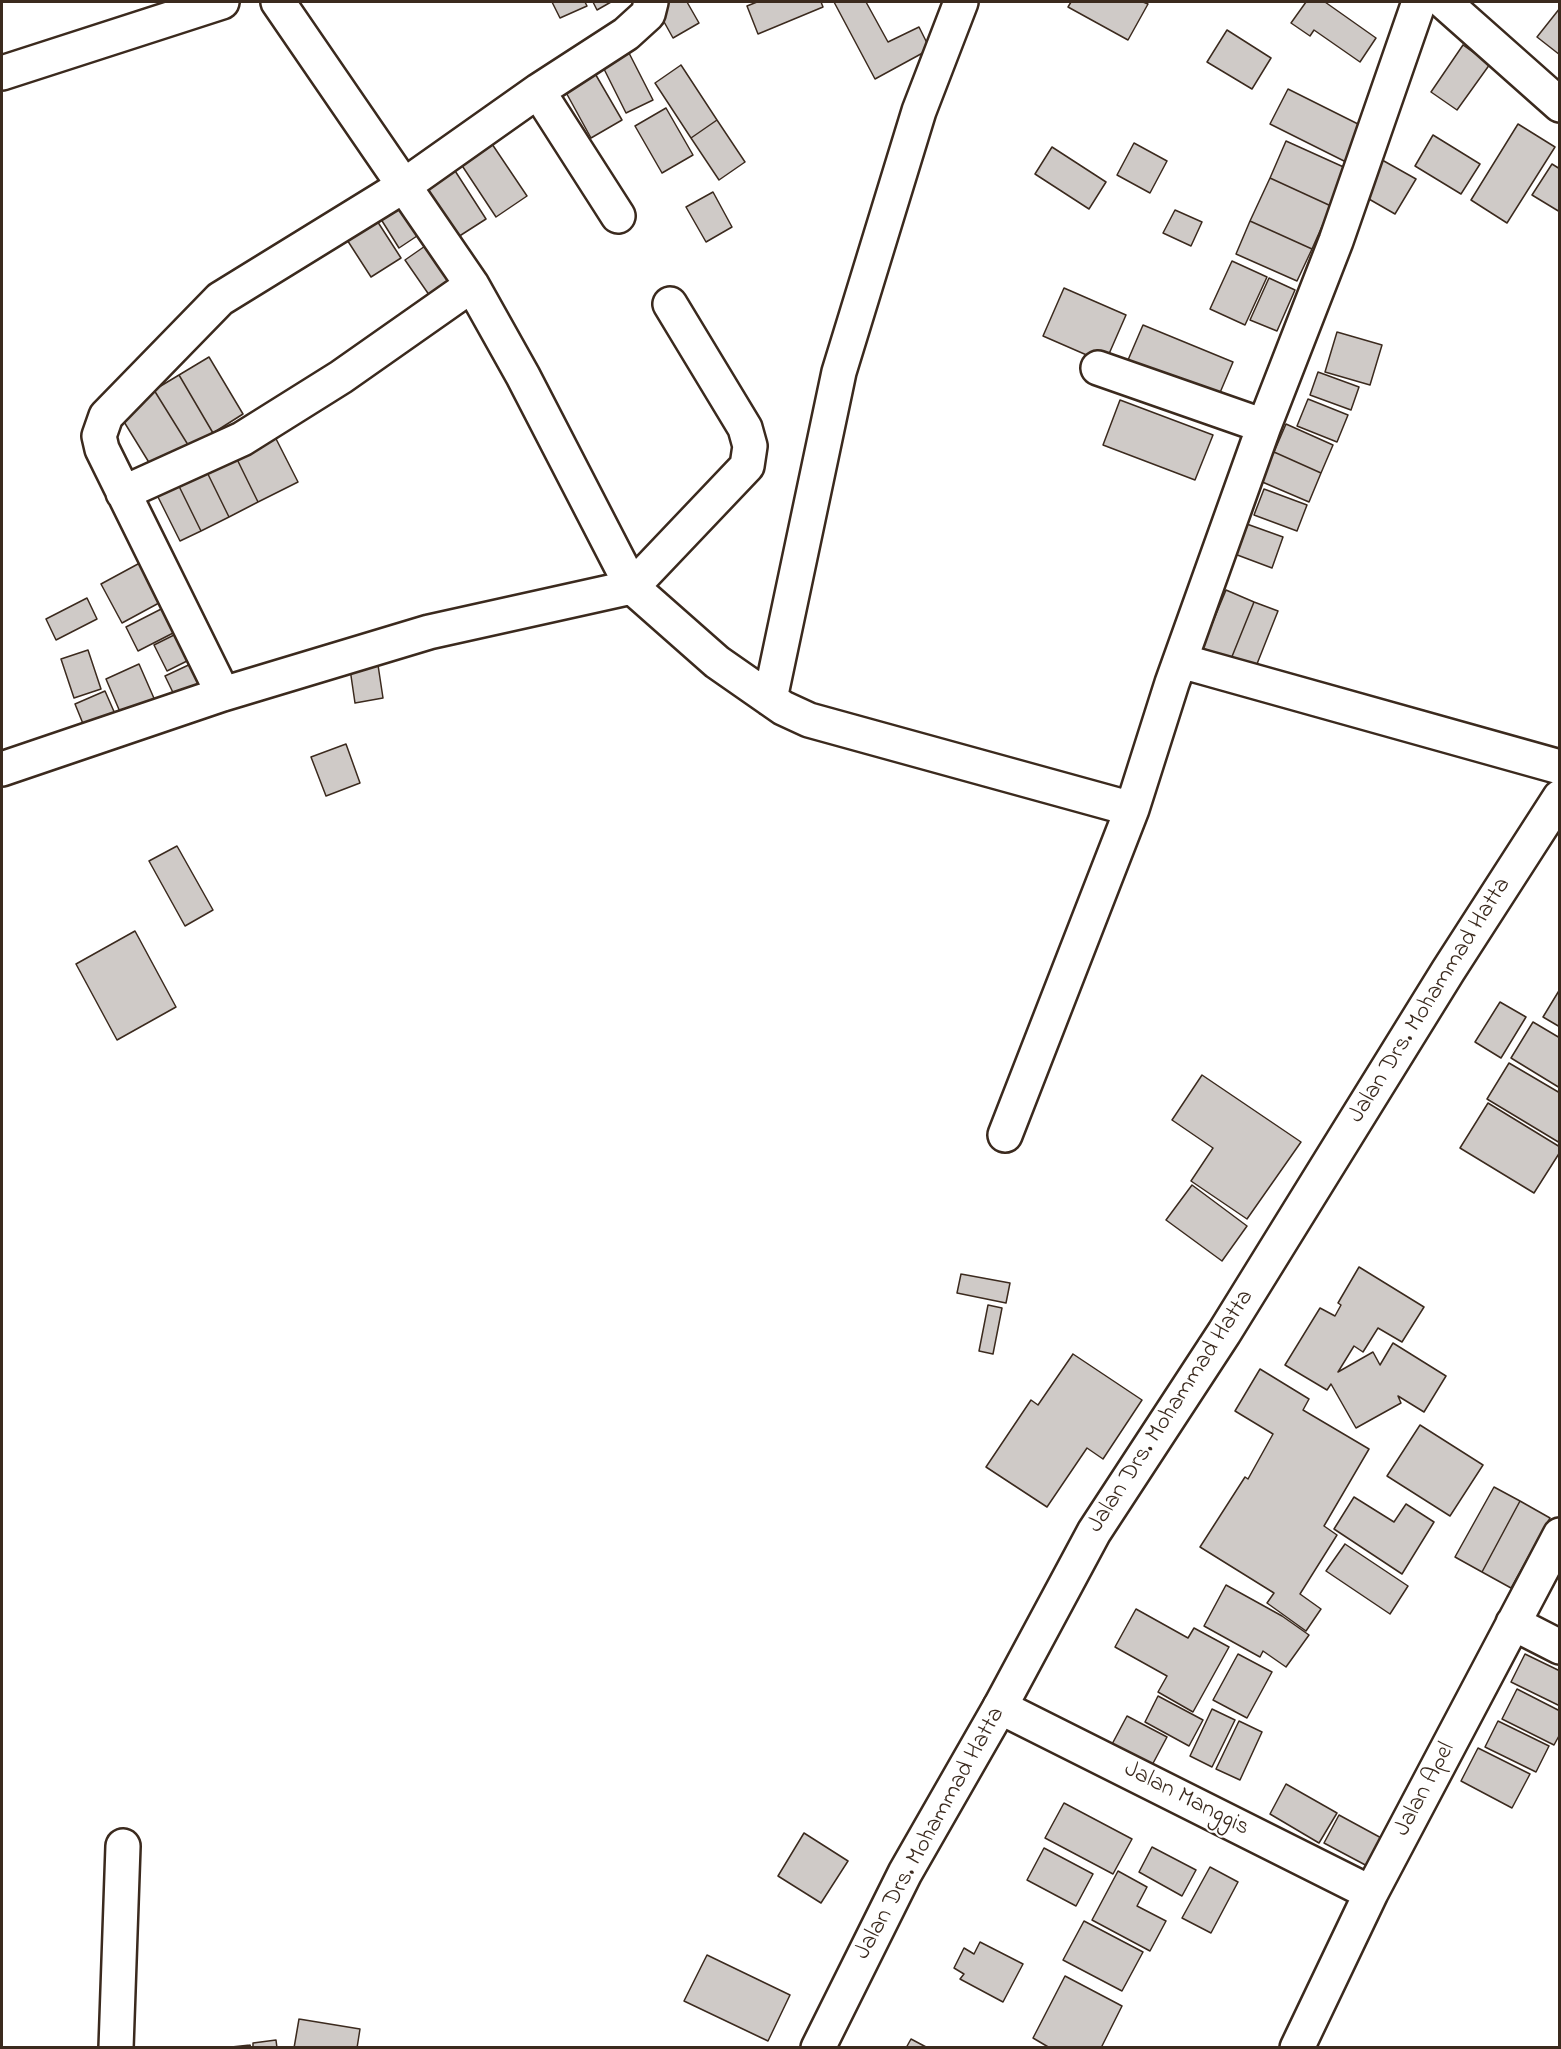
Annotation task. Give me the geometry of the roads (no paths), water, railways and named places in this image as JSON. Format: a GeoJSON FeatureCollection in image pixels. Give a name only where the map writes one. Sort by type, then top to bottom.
{"type":"FeatureCollection","features":[{"type":"Feature","properties":{"kind":"street"},"geometry":{"type":"LineString","coordinates":[[2,73],[222,2]]}},
{"type":"Feature","properties":{"kind":"street"},"geometry":{"type":"LineString","coordinates":[[278,2],[472,285],[523,376],[632,587],[717,662],[787,709],[1132,809]]}},
{"type":"Feature","properties":{"kind":"street"},"geometry":{"type":"LineString","coordinates":[[223,694],[102,449],[99,436],[106,416],[220,299],[405,185],[538,91],[627,34],[648,14],[651,2]]}},
{"type":"Feature","properties":{"kind":"street"},"geometry":{"type":"LineString","coordinates":[[787,709],[839,372],[919,111],[961,2]]}},
{"type":"Feature","properties":{"kind":"street"},"geometry":{"type":"LineString","coordinates":[[1005,1135],[1132,809],[1181,661],[1264,426],[1336,241],[1419,2]]}},
{"type":"Feature","properties":{"kind":"street"},"geometry":{"type":"LineString","coordinates":[[1444,2],[1560,105]]}},
{"type":"Feature","properties":{"kind":"street"},"geometry":{"type":"LineString","coordinates":[[538,91],[618,216]]}},
{"type":"Feature","properties":{"kind":"street"},"geometry":{"type":"LineString","coordinates":[[123,493],[242,439],[341,377],[472,285]]}},
{"type":"Feature","properties":{"kind":"street"},"geometry":{"type":"LineString","coordinates":[[2,769],[223,694],[429,632],[632,587],[747,466],[750,446],[745,428],[670,304]]}},
{"type":"Feature","properties":{"kind":"street"},"geometry":{"type":"LineString","coordinates":[[1098,368],[1264,426]]}},
{"type":"Feature","properties":{"kind":"street"},"geometry":{"type":"LineString","coordinates":[[1181,661],[1560,767]]}},
{"type":"Feature","properties":{"kind":"street","name":"Jalan Drs. Mohammad Hatta"},"geometry":{"type":"LineString","coordinates":[[819,2048],[905,1873],[1000,1707],[1094,1532],[1224,1333],[1448,971],[1560,796]]}},
{"type":"Feature","properties":{"kind":"street","name":"Jalan Apel"},"geometry":{"type":"LineString","coordinates":[[1297,2048],[1371,1893],[1560,1535]]}},
{"type":"Feature","properties":{"kind":"street"},"geometry":{"type":"LineString","coordinates":[[1513,1623],[1560,1647]]}},
{"type":"Feature","properties":{"kind":"street","name":"Jalan Manggis"},"geometry":{"type":"LineString","coordinates":[[1000,1707],[1371,1893]]}},
{"type":"Feature","properties":{"kind":"street"},"geometry":{"type":"LineString","coordinates":[[116,2048],[123,1846]]}}]}
